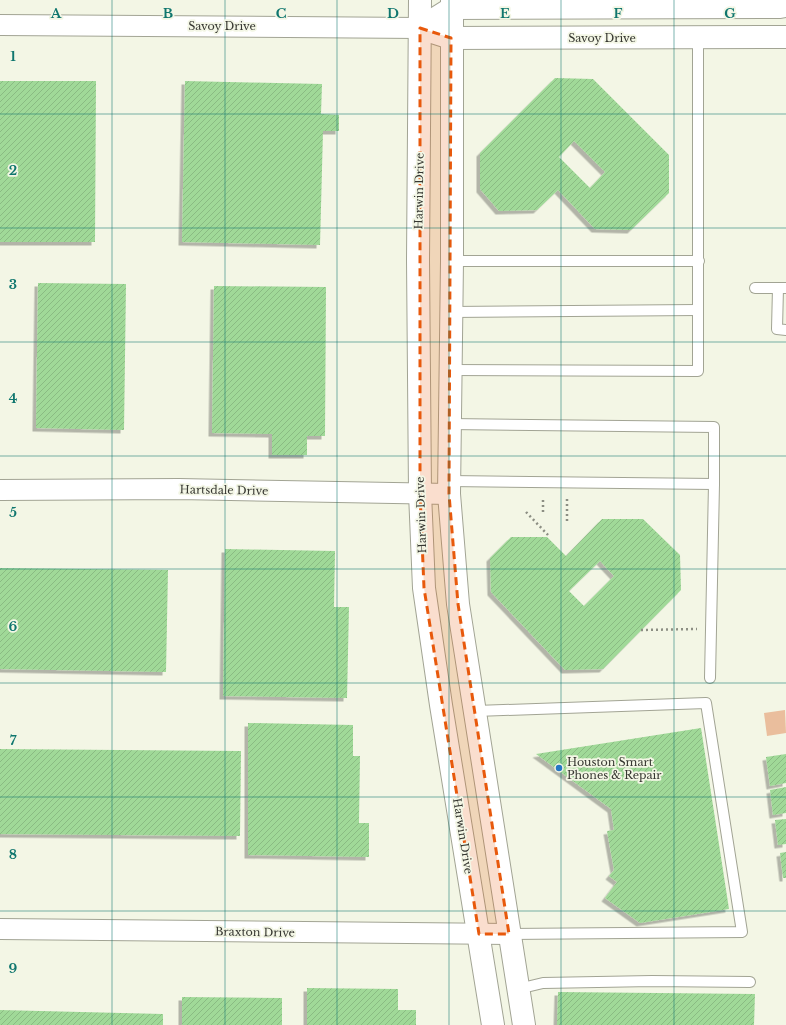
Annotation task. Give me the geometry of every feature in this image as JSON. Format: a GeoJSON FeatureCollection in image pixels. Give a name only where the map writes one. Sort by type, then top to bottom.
{"type":"FeatureCollection","features":[{"type":"Feature","properties":{"kind":"main road","name":"Harwin Drive"},"geometry":{"type":"LineString","coordinates":[[420,0],[418,260],[420,493],[424,588],[441,705],[493,1025]]}},
{"type":"Feature","properties":{"kind":"main road"},"geometry":{"type":"LineString","coordinates":[[452,4],[452,261],[449,488],[458,604],[476,711],[524,1025]]}},
{"type":"Feature","properties":{"kind":"main road"},"geometry":{"type":"LineString","coordinates":[[420,28],[452,4],[784,10]]}},
{"type":"Feature","properties":{"kind":"main road","name":"Savoy Drive"},"geometry":{"type":"LineString","coordinates":[[420,28],[451,38],[786,37]]}},
{"type":"Feature","properties":{"kind":"main road"},"geometry":{"type":"LineString","coordinates":[[418,260],[452,261]]}},
{"type":"Feature","properties":{"kind":"street","name":"Savoy Drive"},"geometry":{"type":"LineString","coordinates":[[0,25],[420,28]]}},
{"type":"Feature","properties":{"kind":"street","name":"Hartsdale Drive"},"geometry":{"type":"LineString","coordinates":[[0,490],[179,489],[420,493],[449,488]]}},
{"type":"Feature","properties":{"kind":"street","name":"Braxton Drive"},"geometry":{"type":"LineString","coordinates":[[0,929],[510,934]]}},
{"type":"Feature","properties":{"kind":"lane"},"geometry":{"type":"LineString","coordinates":[[450,370],[698,370],[698,38]]}},
{"type":"Feature","properties":{"kind":"lane"},"geometry":{"type":"LineString","coordinates":[[452,261],[699,261]]}},
{"type":"Feature","properties":{"kind":"lane"},"geometry":{"type":"LineString","coordinates":[[755,288],[782,288],[777,329],[786,330]]}},
{"type":"Feature","properties":{"kind":"lane"},"geometry":{"type":"LineString","coordinates":[[451,312],[698,310]]}},
{"type":"Feature","properties":{"kind":"lane"},"geometry":{"type":"LineString","coordinates":[[450,424],[714,427],[710,678]]}},
{"type":"Feature","properties":{"kind":"lane"},"geometry":{"type":"LineString","coordinates":[[449,488],[714,484]]}},
{"type":"Feature","properties":{"kind":"lane"},"geometry":{"type":"LineString","coordinates":[[476,711],[706,703],[742,932],[510,934]]}},
{"type":"Feature","properties":{"kind":"lane"},"geometry":{"type":"LineString","coordinates":[[518,989],[543,983],[652,981],[750,982]]}},
{"type":"Feature","properties":{"kind":"path"},"geometry":{"type":"LineString","coordinates":[[526,512],[548,535]]}},
{"type":"Feature","properties":{"kind":"path"},"geometry":{"type":"LineString","coordinates":[[567,512],[567,521]]}},
{"type":"Feature","properties":{"kind":"path"},"geometry":{"type":"LineString","coordinates":[[641,630],[684,629]]}},
{"type":"Feature","properties":{"kind":"highlighted area"},"geometry":{"type":"Polygon","coordinates":[[[420,28],[451,38],[449,494],[458,604],[509,934],[479,934],[424,588],[420,493],[420,28]]]}},
{"type":"Feature","properties":{"kind":"shaded area"},"geometry":{"type":"Polygon","coordinates":[[[785,710],[786,733],[767,736],[764,713],[785,710]]]}},
{"type":"Feature","properties":{"kind":"building"},"geometry":{"type":"Polygon","coordinates":[[[555,78],[593,79],[669,155],[669,193],[631,230],[595,229],[558,190],[537,210],[499,211],[480,189],[480,153],[555,78]],[[574,141],[559,157],[590,188],[605,172],[574,141]]]}},
{"type":"Feature","properties":{"kind":"building"},"geometry":{"type":"Polygon","coordinates":[[[0,81],[96,81],[95,242],[0,242],[0,81]]]}},
{"type":"Feature","properties":{"kind":"building"},"geometry":{"type":"Polygon","coordinates":[[[185,81],[322,84],[321,114],[339,115],[339,131],[323,131],[320,245],[182,242],[185,81]]]}},
{"type":"Feature","properties":{"kind":"building"},"geometry":{"type":"Polygon","coordinates":[[[38,283],[126,284],[124,430],[36,428],[38,283]]]}},
{"type":"Feature","properties":{"kind":"building"},"geometry":{"type":"Polygon","coordinates":[[[214,286],[326,287],[325,436],[307,436],[307,455],[272,455],[272,434],[212,433],[214,286]]]}},
{"type":"Feature","properties":{"kind":"building"},"geometry":{"type":"Polygon","coordinates":[[[602,519],[643,519],[680,555],[681,590],[603,669],[565,670],[491,592],[490,558],[511,537],[547,537],[566,556],[602,519]],[[600,561],[569,591],[584,606],[614,576],[600,561]]]}},
{"type":"Feature","properties":{"kind":"building"},"geometry":{"type":"Polygon","coordinates":[[[225,549],[335,551],[334,607],[349,607],[347,698],[223,696],[225,549]]]}},
{"type":"Feature","properties":{"kind":"building"},"geometry":{"type":"Polygon","coordinates":[[[0,568],[168,570],[166,672],[0,669],[0,568]]]}},
{"type":"Feature","properties":{"kind":"building"},"geometry":{"type":"Polygon","coordinates":[[[248,723],[353,725],[353,756],[360,756],[359,823],[369,823],[369,857],[248,855],[248,723]]]}},
{"type":"Feature","properties":{"kind":"building"},"geometry":{"type":"Polygon","coordinates":[[[701,728],[729,909],[640,923],[605,898],[617,882],[609,876],[614,870],[607,831],[614,830],[611,809],[536,754],[701,728]]]}},
{"type":"Feature","properties":{"kind":"building"},"geometry":{"type":"Polygon","coordinates":[[[0,749],[241,751],[240,836],[0,834],[0,749]]]}},
{"type":"Feature","properties":{"kind":"building"},"geometry":{"type":"Polygon","coordinates":[[[786,754],[786,783],[770,786],[766,757],[786,754]]]}},
{"type":"Feature","properties":{"kind":"building"},"geometry":{"type":"Polygon","coordinates":[[[786,787],[786,813],[773,815],[770,790],[786,787]]]}},
{"type":"Feature","properties":{"kind":"building"},"geometry":{"type":"Polygon","coordinates":[[[786,819],[786,844],[778,845],[775,820],[786,819]]]}},
{"type":"Feature","properties":{"kind":"building"},"geometry":{"type":"Polygon","coordinates":[[[786,852],[786,878],[783,878],[780,853],[786,852]]]}},
{"type":"Feature","properties":{"kind":"building"},"geometry":{"type":"Polygon","coordinates":[[[307,988],[398,989],[398,1010],[416,1010],[416,1025],[307,1025],[307,988]]]}},
{"type":"Feature","properties":{"kind":"building"},"geometry":{"type":"Polygon","coordinates":[[[558,992],[755,994],[754,1025],[557,1025],[558,992]]]}},
{"type":"Feature","properties":{"kind":"building"},"geometry":{"type":"Polygon","coordinates":[[[182,997],[282,998],[282,1025],[182,1025],[182,997]]]}},
{"type":"Feature","properties":{"kind":"building"},"geometry":{"type":"Polygon","coordinates":[[[0,1010],[163,1014],[163,1025],[0,1025],[0,1010]]]}},
{"type":"Feature","properties":{"kind":"place","name":"Houston Smart Phones & Repair"},"geometry":{"type":"Point","coordinates":[559,768]}}]}
